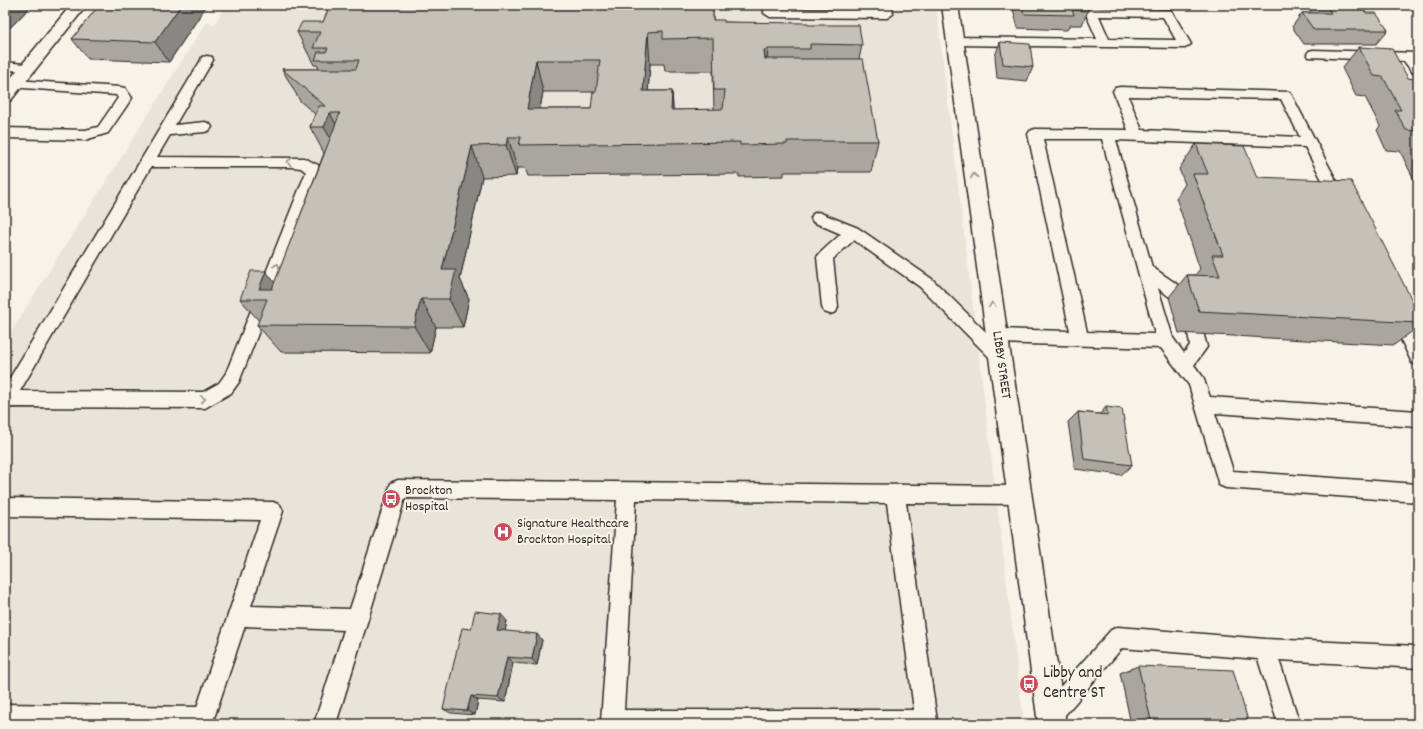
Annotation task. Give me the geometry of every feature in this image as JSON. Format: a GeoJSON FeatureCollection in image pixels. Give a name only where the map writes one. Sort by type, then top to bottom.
{"type":"FeatureCollection","features":[{"type":"Feature","properties":{"kind":"street"},"geometry":{"type":"LineString","coordinates":[[10,90],[79,5]]}},
{"type":"Feature","properties":{"kind":"street","name":"LIBBY STREET"},"geometry":{"type":"LineString","coordinates":[[950,5],[1052,719]]}},
{"type":"Feature","properties":{"kind":"lane"},"geometry":{"type":"LineString","coordinates":[[770,5],[770,13],[887,14],[886,5]]}},
{"type":"Feature","properties":{"kind":"lane"},"geometry":{"type":"LineString","coordinates":[[955,41],[1105,43],[1149,43],[1185,44],[1167,14],[1091,12],[1105,43]]}},
{"type":"Feature","properties":{"kind":"lane"},"geometry":{"type":"LineString","coordinates":[[1313,54],[1413,57],[1418,70]]}},
{"type":"Feature","properties":{"kind":"lane"},"geometry":{"type":"LineString","coordinates":[[6,400],[207,60]]}},
{"type":"Feature","properties":{"kind":"lane"},"geometry":{"type":"LineString","coordinates":[[5,66],[28,68]]}},
{"type":"Feature","properties":{"kind":"lane"},"geometry":{"type":"LineString","coordinates":[[5,133],[85,135],[103,130],[125,98],[120,91],[10,90]]}},
{"type":"Feature","properties":{"kind":"lane"},"geometry":{"type":"LineString","coordinates":[[1136,136],[1120,91],[1285,95],[1348,216]]}},
{"type":"Feature","properties":{"kind":"lane"},"geometry":{"type":"LineString","coordinates":[[165,131],[205,127]]}},
{"type":"Feature","properties":{"kind":"lane"},"geometry":{"type":"LineString","coordinates":[[1080,339],[1034,134],[1310,142]]}},
{"type":"Feature","properties":{"kind":"lane"},"geometry":{"type":"LineString","coordinates":[[1108,135],[1165,341],[1197,382],[1226,478],[1418,493]]}},
{"type":"Feature","properties":{"kind":"lane"},"geometry":{"type":"LineString","coordinates":[[6,400],[205,400],[225,388],[233,377],[314,173],[310,166],[304,163],[147,162]]}},
{"type":"Feature","properties":{"kind":"lane"},"geometry":{"type":"LineString","coordinates":[[818,218],[853,232],[926,283],[998,346],[1080,339],[1165,341]]}},
{"type":"Feature","properties":{"kind":"lane"},"geometry":{"type":"LineString","coordinates":[[830,307],[825,257],[853,232]]}},
{"type":"Feature","properties":{"kind":"lane"},"geometry":{"type":"LineString","coordinates":[[1144,269],[1184,298]]}},
{"type":"Feature","properties":{"kind":"lane"},"geometry":{"type":"LineString","coordinates":[[1391,301],[1418,358]]}},
{"type":"Feature","properties":{"kind":"lane"},"geometry":{"type":"LineString","coordinates":[[1184,365],[1198,347],[1196,334]]}},
{"type":"Feature","properties":{"kind":"lane"},"geometry":{"type":"LineString","coordinates":[[1203,404],[1418,419]]}},
{"type":"Feature","properties":{"kind":"lane"},"geometry":{"type":"LineString","coordinates":[[325,724],[398,489],[1019,495]]}},
{"type":"Feature","properties":{"kind":"lane"},"geometry":{"type":"LineString","coordinates":[[627,491],[612,721],[926,721],[895,494]]}},
{"type":"Feature","properties":{"kind":"lane"},"geometry":{"type":"LineString","coordinates":[[5,507],[273,511],[204,718],[5,715]]}},
{"type":"Feature","properties":{"kind":"lane"},"geometry":{"type":"LineString","coordinates":[[238,616],[358,620]]}},
{"type":"Feature","properties":{"kind":"lane"},"geometry":{"type":"LineString","coordinates":[[1052,719],[1118,637],[1265,649],[1418,657]]}},
{"type":"Feature","properties":{"kind":"lane"},"geometry":{"type":"LineString","coordinates":[[1265,649],[1289,724]]}},
{"type":"Feature","properties":{"kind":"shaded area","name":"Signature Healthcare Brockton Hospital"},"geometry":{"type":"Polygon","coordinates":[[[225,5],[936,5],[1024,724],[5,724],[5,341],[206,23],[215,24],[225,5]]]}},
{"type":"Feature","properties":{"kind":"building"},"geometry":{"type":"Polygon","coordinates":[[[99,5],[181,5],[155,42],[72,39],[99,5]]]}},
{"type":"Feature","properties":{"kind":"building"},"geometry":{"type":"Polygon","coordinates":[[[330,5],[713,5],[713,20],[724,20],[724,22],[859,25],[862,45],[810,44],[810,49],[768,49],[764,50],[765,59],[863,59],[878,141],[787,141],[787,144],[740,145],[740,142],[519,145],[521,137],[508,137],[506,145],[472,146],[442,270],[456,270],[449,299],[421,299],[414,326],[257,325],[267,299],[240,299],[251,271],[266,271],[259,289],[272,289],[340,113],[330,113],[324,127],[310,127],[319,106],[325,106],[282,69],[356,69],[359,60],[315,60],[318,52],[326,52],[328,48],[313,48],[320,32],[297,32],[302,22],[323,22],[330,5]],[[663,31],[648,32],[643,91],[672,91],[671,110],[723,109],[725,90],[714,90],[713,38],[663,39],[663,31]],[[536,60],[527,109],[591,109],[593,92],[596,92],[600,60],[536,60]]]}},
{"type":"Feature","properties":{"kind":"building"},"geometry":{"type":"Polygon","coordinates":[[[1021,5],[1086,5],[1088,11],[1072,10],[1074,15],[1024,14],[1021,5]]]}},
{"type":"Feature","properties":{"kind":"building"},"geometry":{"type":"Polygon","coordinates":[[[1326,5],[1350,5],[1353,8],[1363,8],[1366,13],[1376,13],[1388,30],[1314,30],[1302,13],[1331,13],[1326,5]]]}},
{"type":"Feature","properties":{"kind":"building"},"geometry":{"type":"Polygon","coordinates":[[[1000,42],[1030,44],[1033,67],[1003,64],[1000,42]]]}},
{"type":"Feature","properties":{"kind":"building"},"geometry":{"type":"Polygon","coordinates":[[[1359,47],[1392,49],[1408,78],[1414,79],[1418,86],[1418,131],[1406,130],[1395,110],[1401,110],[1383,77],[1374,76],[1359,47]]]}},
{"type":"Feature","properties":{"kind":"building"},"geometry":{"type":"Polygon","coordinates":[[[1196,144],[1244,146],[1257,177],[1351,181],[1418,312],[1418,323],[1199,311],[1187,275],[1220,276],[1212,255],[1223,255],[1193,174],[1208,174],[1196,144]]]}},
{"type":"Feature","properties":{"kind":"building"},"geometry":{"type":"Polygon","coordinates":[[[1106,407],[1122,409],[1132,465],[1084,459],[1078,412],[1108,415],[1106,407]]]}},
{"type":"Feature","properties":{"kind":"building"},"geometry":{"type":"Polygon","coordinates":[[[475,611],[501,614],[497,630],[537,634],[532,659],[507,657],[498,698],[471,696],[467,711],[443,709],[462,628],[471,629],[475,611]]]}},
{"type":"Feature","properties":{"kind":"building"},"geometry":{"type":"Polygon","coordinates":[[[1138,666],[1233,670],[1249,724],[1152,724],[1138,666]]]}},
{"type":"Feature","properties":{"kind":"place","name":"Brockton Hospital"},"geometry":{"type":"Point","coordinates":[391,499]}},
{"type":"Feature","properties":{"kind":"place","name":"Signature Healthcare Brockton Hospital"},"geometry":{"type":"Point","coordinates":[503,532]}},
{"type":"Feature","properties":{"kind":"place","name":"Libby and Centre ST"},"geometry":{"type":"Point","coordinates":[1029,684]}}]}
